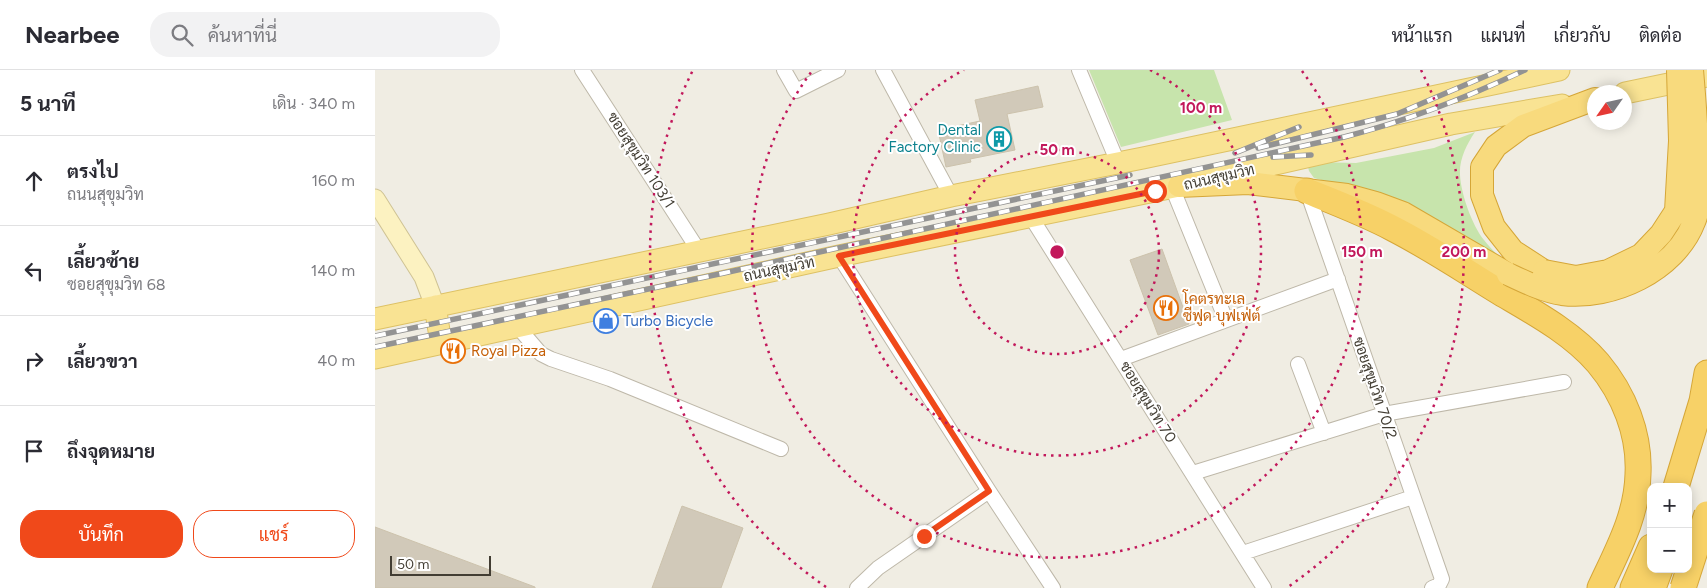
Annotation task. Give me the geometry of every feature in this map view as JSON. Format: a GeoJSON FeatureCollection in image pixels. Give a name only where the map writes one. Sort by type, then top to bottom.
{"type":"FeatureCollection","features":[{"type":"Feature","properties":{"kind":"highway"},"geometry":{"type":"LineString","coordinates":[[1587,102],[1523,126],[1496,146],[1482,167],[1482,195],[1494,227],[1513,251],[1544,271],[1576,277],[1608,271],[1641,255],[1661,234],[1675,211],[1680,141],[1678,70]]}},
{"type":"Feature","properties":{"kind":"highway"},"geometry":{"type":"LineString","coordinates":[[1169,188],[1248,182],[1347,195],[1403,213],[1508,274],[1533,286],[1561,294],[1603,293],[1627,286],[1652,272],[1669,258],[1684,240],[1695,222],[1698,196],[1697,114],[1692,70]]}},
{"type":"Feature","properties":{"kind":"highway"},"geometry":{"type":"LineString","coordinates":[[1307,191],[1366,215],[1422,244],[1562,331],[1598,363],[1622,398],[1629,416],[1634,434],[1638,472],[1637,494],[1630,523],[1600,588]]}},
{"type":"Feature","properties":{"kind":"highway"},"geometry":{"type":"LineString","coordinates":[[1677,483],[1702,401],[1707,373]]}},
{"type":"Feature","properties":{"kind":"highway"},"geometry":{"type":"LineString","coordinates":[[1688,483],[1707,408]]}},
{"type":"Feature","properties":{"kind":"highway"},"geometry":{"type":"LineString","coordinates":[[1683,588],[1707,514]]}},
{"type":"Feature","properties":{"kind":"highway"},"geometry":{"type":"LineString","coordinates":[[1693,588],[1707,544]]}},
{"type":"Feature","properties":{"kind":"highway"},"geometry":{"type":"LineString","coordinates":[[1633,588],[1647,556]]}},
{"type":"Feature","properties":{"kind":"highway"},"geometry":{"type":"LineString","coordinates":[[1677,588],[1707,557]]}},
{"type":"Feature","properties":{"kind":"highway"},"geometry":{"type":"LineString","coordinates":[[1653,588],[1659,573]]}},
{"type":"Feature","properties":{"kind":"main road"},"geometry":{"type":"LineString","coordinates":[[1478,88],[1504,70]]}},
{"type":"Feature","properties":{"kind":"main road"},"geometry":{"type":"LineString","coordinates":[[375,319],[829,224],[951,196],[1143,158],[1559,70]]}},
{"type":"Feature","properties":{"kind":"main road"},"geometry":{"type":"LineString","coordinates":[[1632,92],[1707,76]]}},
{"type":"Feature","properties":{"kind":"main road","name":"ถนนสุขุมวิท"},"geometry":{"type":"LineString","coordinates":[[375,358],[839,256],[1169,188],[1451,124],[1587,100]]}},
{"type":"Feature","properties":{"kind":"main road"},"geometry":{"type":"LineString","coordinates":[[375,199],[424,278],[435,306],[441,343]]}},
{"type":"Feature","properties":{"kind":"main road"},"geometry":{"type":"LineString","coordinates":[[829,224],[839,256]]}},
{"type":"Feature","properties":{"kind":"street","name":"ซอยสุขุมวิท 103/1"},"geometry":{"type":"LineString","coordinates":[[582,70],[699,251]]}},
{"type":"Feature","properties":{"kind":"street"},"geometry":{"type":"LineString","coordinates":[[784,70],[796,91],[838,70]]}},
{"type":"Feature","properties":{"kind":"street"},"geometry":{"type":"LineString","coordinates":[[883,70],[951,196]]}},
{"type":"Feature","properties":{"kind":"street"},"geometry":{"type":"LineString","coordinates":[[1079,70],[1118,163]]}},
{"type":"Feature","properties":{"kind":"street"},"geometry":{"type":"LineString","coordinates":[[1169,188],[1226,320]]}},
{"type":"Feature","properties":{"kind":"street","name":"ซอยสุขุมวิท 70/2"},"geometry":{"type":"LineString","coordinates":[[1307,191],[1442,579],[1435,586]]}},
{"type":"Feature","properties":{"kind":"street","name":"ซอยสุขุมวิท 70"},"geometry":{"type":"LineString","coordinates":[[1031,217],[1264,588]]}},
{"type":"Feature","properties":{"kind":"street"},"geometry":{"type":"LineString","coordinates":[[839,256],[1053,588]]}},
{"type":"Feature","properties":{"kind":"street"},"geometry":{"type":"LineString","coordinates":[[1121,359],[1338,279]]}},
{"type":"Feature","properties":{"kind":"street"},"geometry":{"type":"LineString","coordinates":[[517,326],[541,354],[551,359],[611,379],[781,449]]}},
{"type":"Feature","properties":{"kind":"street"},"geometry":{"type":"LineString","coordinates":[[1298,364],[1324,432]]}},
{"type":"Feature","properties":{"kind":"street"},"geometry":{"type":"LineString","coordinates":[[1193,473],[1384,414],[1564,382]]}},
{"type":"Feature","properties":{"kind":"street"},"geometry":{"type":"LineString","coordinates":[[857,588],[878,568],[989,491]]}},
{"type":"Feature","properties":{"kind":"street"},"geometry":{"type":"LineString","coordinates":[[1243,553],[1413,497]]}},
{"type":"Feature","properties":{"kind":"green space"},"geometry":{"type":"Polygon","coordinates":[[[1089,70],[1214,70],[1232,120],[1121,147],[1089,70]]]}},
{"type":"Feature","properties":{"kind":"green space"},"geometry":{"type":"Polygon","coordinates":[[[1475,132],[1462,158],[1460,175],[1462,191],[1471,218],[1480,234],[1502,260],[1380,196],[1314,178],[1308,167],[1315,162],[1356,163],[1434,148],[1475,132]]]}},
{"type":"Feature","properties":{"kind":"building"},"geometry":{"type":"Polygon","coordinates":[[[1038,86],[1043,107],[1007,114],[1015,150],[970,159],[971,162],[946,167],[938,130],[980,121],[975,100],[1038,86]]]}},
{"type":"Feature","properties":{"kind":"building","name":"โคตรทะเล ซีฟูด บุฟเฟ่ต์"},"geometry":{"type":"Polygon","coordinates":[[[1162,249],[1189,324],[1158,335],[1130,260],[1162,249]]]}},
{"type":"Feature","properties":{"kind":"building"},"geometry":{"type":"Polygon","coordinates":[[[682,506],[743,528],[721,588],[652,588],[682,506]]]}},
{"type":"Feature","properties":{"kind":"building"},"geometry":{"type":"Polygon","coordinates":[[[375,527],[535,587],[535,588],[375,588],[375,527]]]}},
{"type":"Feature","properties":{"kind":"railway"},"geometry":{"type":"LineString","coordinates":[[1258,148],[1397,114],[1500,70]]}},
{"type":"Feature","properties":{"kind":"railway"},"geometry":{"type":"LineString","coordinates":[[375,347],[724,273],[1344,137],[1391,124],[1436,108],[1525,70]]}},
{"type":"Feature","properties":{"kind":"railway"},"geometry":{"type":"LineString","coordinates":[[1235,153],[1299,127]]}},
{"type":"Feature","properties":{"kind":"railway"},"geometry":{"type":"LineString","coordinates":[[1273,157],[1311,155]]}},
{"type":"Feature","properties":{"kind":"railway"},"geometry":{"type":"LineString","coordinates":[[375,336],[1130,175]]}},
{"type":"Feature","properties":{"kind":"place","name":"Dental Factory Clinic"},"geometry":{"type":"Point","coordinates":[999,139]}},
{"type":"Feature","properties":{"kind":"place","name":"โคตรทะเล ซีฟูด บุฟเฟ่ต์"},"geometry":{"type":"Point","coordinates":[1166,308]}},
{"type":"Feature","properties":{"kind":"place","name":"Turbo Bicycle"},"geometry":{"type":"Point","coordinates":[606,321]}},
{"type":"Feature","properties":{"kind":"place","name":"Royal Pizza"},"geometry":{"type":"Point","coordinates":[453,351]}},
{"type":"Feature","properties":{"kind":"route"},"geometry":{"type":"LineString","coordinates":[[924,536],[989,491],[839,256],[1155,191]]}}]}
